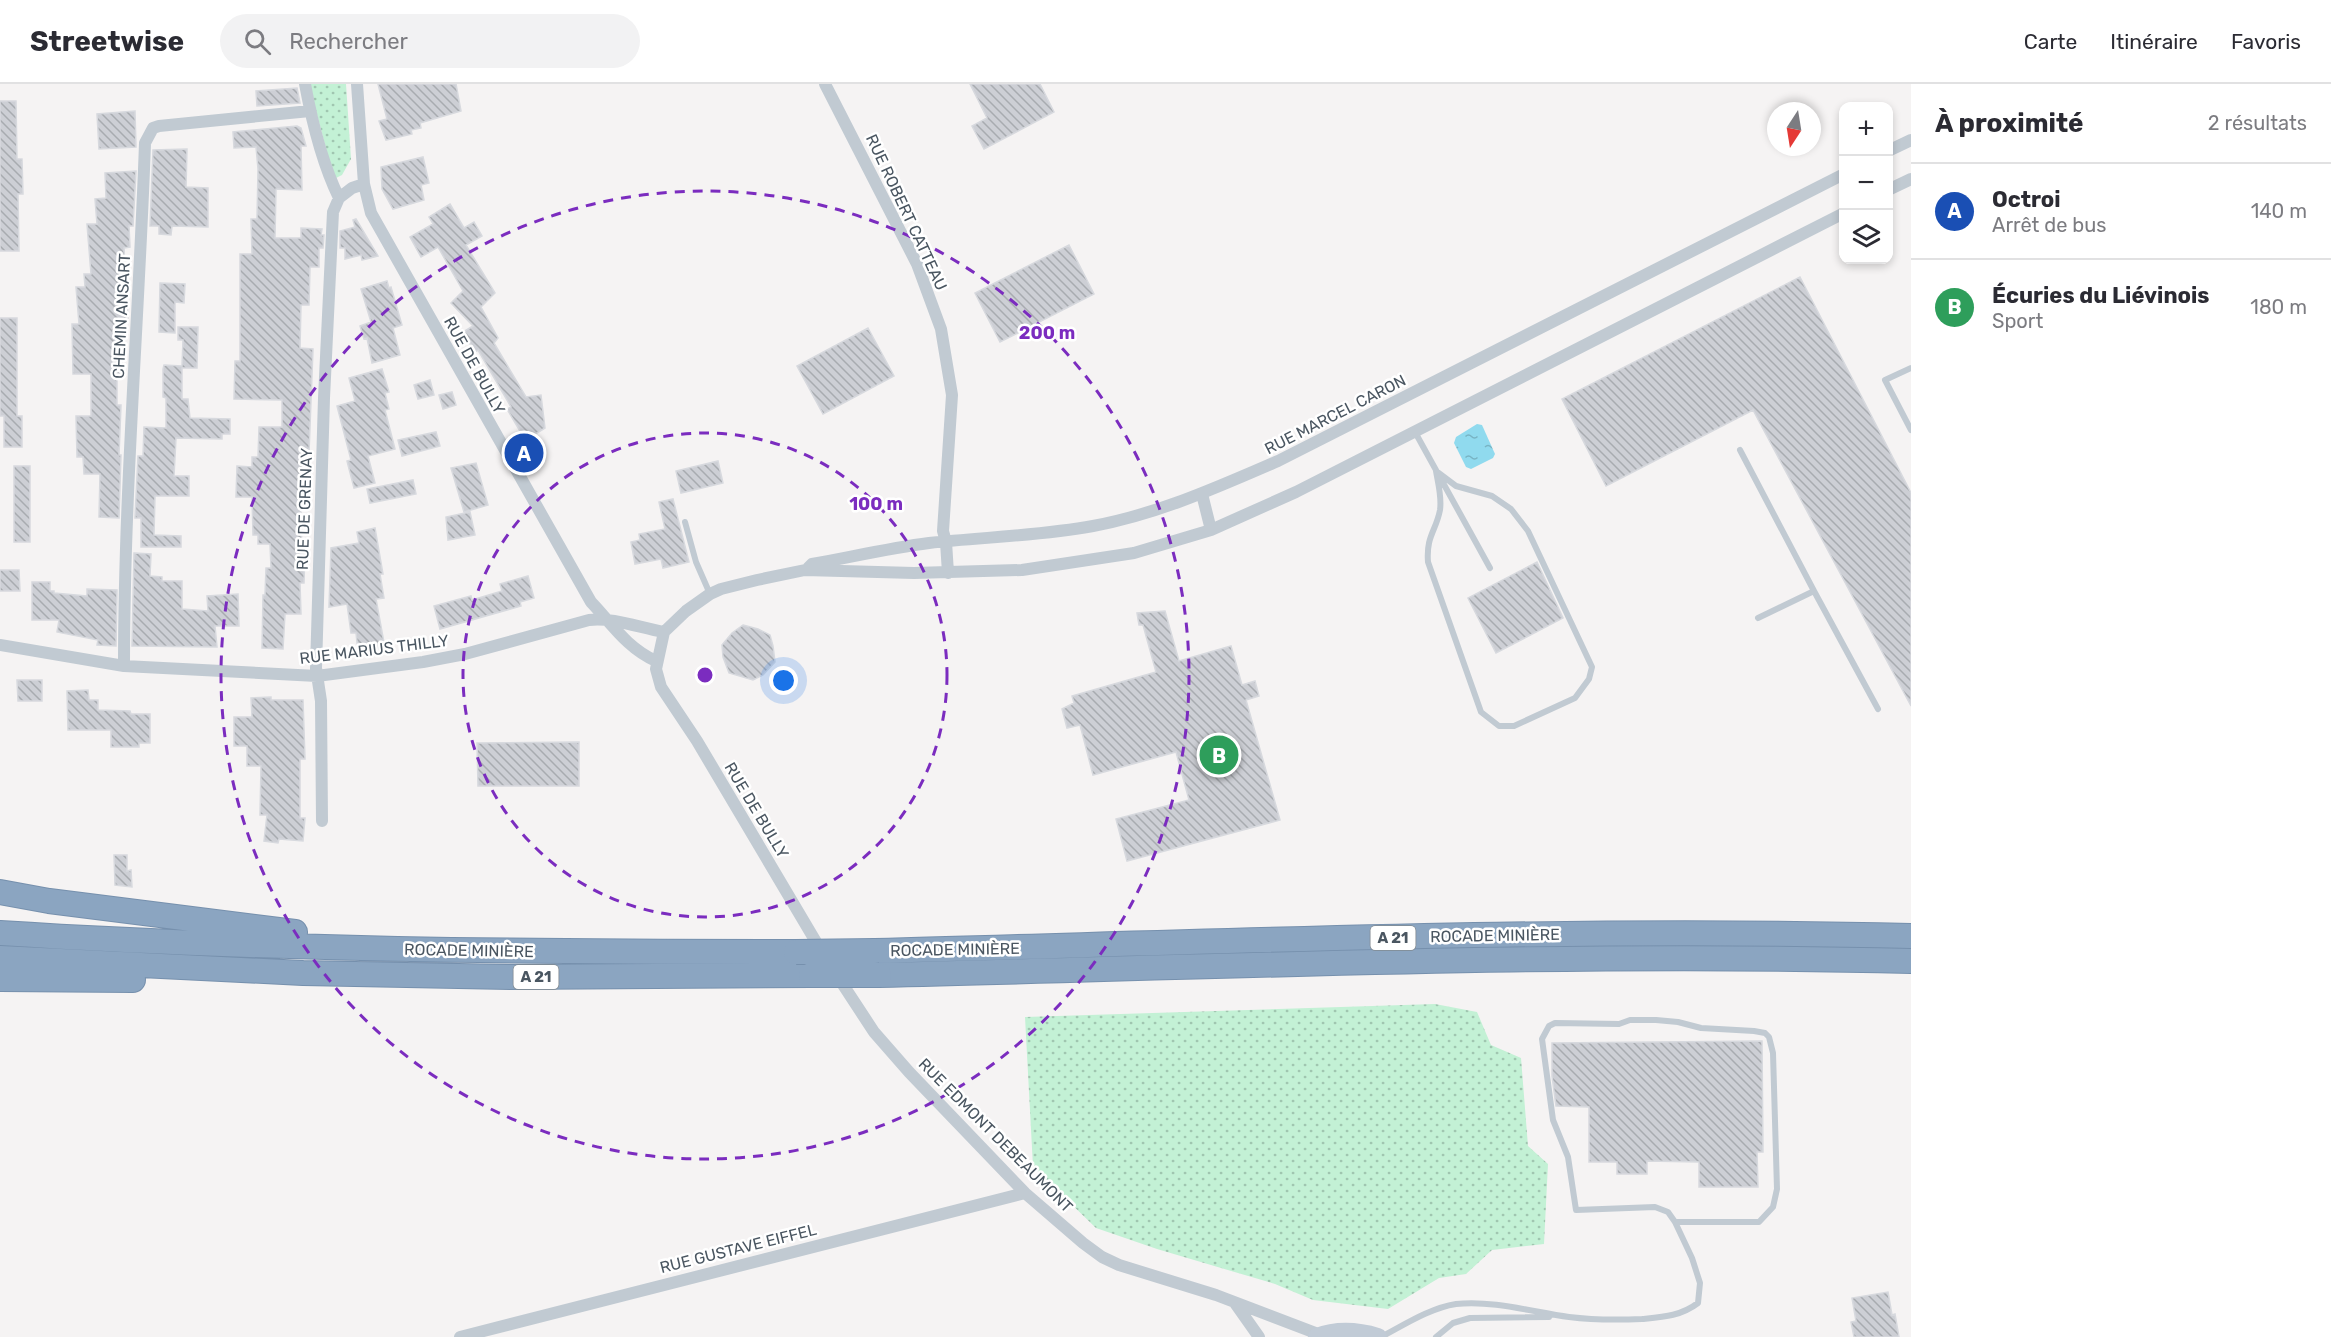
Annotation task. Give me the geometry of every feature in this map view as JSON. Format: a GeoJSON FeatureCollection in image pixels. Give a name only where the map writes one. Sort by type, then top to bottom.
{"type":"FeatureCollection","features":[{"type":"Feature","properties":{"kind":"highway"},"geometry":{"type":"LineString","coordinates":[[0,892],[49,901],[265,930],[343,935],[365,949]]}},
{"type":"Feature","properties":{"kind":"highway","name":"ROCADE MINIÈRE"},"geometry":{"type":"LineString","coordinates":[[0,933],[151,943],[365,949],[796,952],[1537,934],[1814,933],[1911,936]]}},
{"type":"Feature","properties":{"kind":"highway","name":"ROCADE MINIÈRE"},"geometry":{"type":"LineString","coordinates":[[0,958],[303,973],[510,977],[879,975],[1534,959],[1817,958],[1911,961]]}},
{"type":"Feature","properties":{"kind":"highway"},"geometry":{"type":"LineString","coordinates":[[0,979],[119,980],[303,973]]}},
{"type":"Feature","properties":{"kind":"main road"},"geometry":{"type":"LineString","coordinates":[[1319,1336],[1341,1331],[1361,1332],[1380,1337]]}},
{"type":"Feature","properties":{"kind":"street"},"geometry":{"type":"LineString","coordinates":[[305,84],[310,111],[331,183],[339,198],[352,188],[364,184]]}},
{"type":"Feature","properties":{"kind":"street","name":"RUE DE BULLY"},"geometry":{"type":"LineString","coordinates":[[357,84],[364,184],[370,213],[591,602],[621,638],[641,654],[656,661],[657,676],[661,687],[697,741],[849,996],[874,1032]]}},
{"type":"Feature","properties":{"kind":"street","name":"RUE ROBERT CATTEAU"},"geometry":{"type":"LineString","coordinates":[[825,84],[908,245],[941,329],[952,395],[943,506],[943,531],[948,573]]}},
{"type":"Feature","properties":{"kind":"street","name":"CHEMIN ANSART"},"geometry":{"type":"LineString","coordinates":[[124,666],[124,558],[145,143],[153,128],[159,126],[310,111]]}},
{"type":"Feature","properties":{"kind":"street"},"geometry":{"type":"LineString","coordinates":[[1893,149],[1911,140]]}},
{"type":"Feature","properties":{"kind":"street","name":"RUE MARCEL CARON"},"geometry":{"type":"LineString","coordinates":[[805,570],[812,564],[898,548],[1095,526],[1202,494],[1278,461],[1839,177]]}},
{"type":"Feature","properties":{"kind":"street"},"geometry":{"type":"LineString","coordinates":[[1893,188],[1911,179]]}},
{"type":"Feature","properties":{"kind":"street","name":"RUE DE GRENAY"},"geometry":{"type":"LineString","coordinates":[[322,821],[321,701],[316,668],[324,386],[333,212],[339,198]]}},
{"type":"Feature","properties":{"kind":"street","name":"RUE MARCEL CARON"},"geometry":{"type":"LineString","coordinates":[[664,632],[686,610],[721,589],[805,570],[948,573],[1022,570],[1134,553],[1210,531],[1270,505],[1839,216]]}},
{"type":"Feature","properties":{"kind":"street"},"geometry":{"type":"LineString","coordinates":[[1202,494],[1210,531]]}},
{"type":"Feature","properties":{"kind":"street"},"geometry":{"type":"LineString","coordinates":[[606,618],[625,625],[664,632],[656,661]]}},
{"type":"Feature","properties":{"kind":"street","name":"RUE MARIUS THILLY"},"geometry":{"type":"LineString","coordinates":[[0,645],[124,666],[317,676],[465,654],[577,622],[606,618]]}},
{"type":"Feature","properties":{"kind":"street","name":"RUE EDMONT DEBEAUMONT"},"geometry":{"type":"LineString","coordinates":[[874,1032],[1025,1193],[1083,1244],[1102,1257],[1216,1295],[1319,1336]]}},
{"type":"Feature","properties":{"kind":"street","name":"RUE GUSTAVE EIFFEL"},"geometry":{"type":"LineString","coordinates":[[460,1337],[1025,1193]]}},
{"type":"Feature","properties":{"kind":"street"},"geometry":{"type":"LineString","coordinates":[[1235,1303],[1259,1337]]}},
{"type":"Feature","properties":{"kind":"lane"},"geometry":{"type":"LineString","coordinates":[[1911,368],[1885,380],[1911,430]]}},
{"type":"Feature","properties":{"kind":"lane"},"geometry":{"type":"LineString","coordinates":[[1415,431],[1490,568]]}},
{"type":"Feature","properties":{"kind":"lane"},"geometry":{"type":"LineString","coordinates":[[1740,450],[1878,709]]}},
{"type":"Feature","properties":{"kind":"lane"},"geometry":{"type":"LineString","coordinates":[[1436,471],[1456,486],[1492,496],[1511,509],[1528,531],[1592,667],[1583,690],[1575,698],[1514,726],[1498,726],[1481,712],[1428,562],[1427,549],[1431,532],[1440,512],[1441,501],[1436,471]]}},
{"type":"Feature","properties":{"kind":"lane"},"geometry":{"type":"LineString","coordinates":[[685,522],[696,562],[710,594]]}},
{"type":"Feature","properties":{"kind":"lane"},"geometry":{"type":"LineString","coordinates":[[1758,618],[1814,591]]}},
{"type":"Feature","properties":{"kind":"lane"},"geometry":{"type":"LineString","coordinates":[[1436,1337],[1453,1323],[1470,1318],[1570,1317],[1629,1320],[1664,1317],[1685,1312],[1698,1303],[1700,1282],[1692,1258],[1668,1212],[1656,1207],[1576,1210],[1568,1157],[1552,1120],[1542,1039],[1549,1026],[1555,1023],[1619,1024],[1630,1020],[1656,1020],[1678,1022],[1701,1028],[1754,1031],[1765,1033],[1769,1037],[1773,1053],[1777,1189],[1773,1207],[1759,1222],[1675,1222]]}},
{"type":"Feature","properties":{"kind":"lane"},"geometry":{"type":"LineString","coordinates":[[1380,1337],[1440,1307],[1458,1304],[1517,1308],[1570,1317]]}},
{"type":"Feature","properties":{"kind":"green space"},"geometry":{"type":"Polygon","coordinates":[[[309,84],[346,84],[351,159],[342,175],[334,179],[309,84]]]}},
{"type":"Feature","properties":{"kind":"green space"},"geometry":{"type":"Polygon","coordinates":[[[1435,1004],[1477,1012],[1491,1045],[1521,1058],[1528,1146],[1548,1164],[1544,1244],[1492,1250],[1466,1274],[1439,1278],[1388,1309],[1313,1300],[1275,1284],[1157,1249],[1096,1228],[1033,1167],[1025,1017],[1435,1004]]]}},
{"type":"Feature","properties":{"kind":"water"},"geometry":{"type":"Polygon","coordinates":[[[1477,424],[1482,425],[1495,454],[1493,458],[1471,469],[1466,467],[1454,443],[1456,437],[1477,424]]]}},
{"type":"Feature","properties":{"kind":"building"},"geometry":{"type":"Polygon","coordinates":[[[378,84],[456,84],[461,111],[420,123],[421,128],[411,130],[412,134],[386,140],[379,121],[387,119],[378,84]]]}},
{"type":"Feature","properties":{"kind":"building"},"geometry":{"type":"Polygon","coordinates":[[[970,84],[1040,84],[1054,112],[984,149],[972,126],[987,118],[970,84]]]}},
{"type":"Feature","properties":{"kind":"building"},"geometry":{"type":"Polygon","coordinates":[[[297,88],[300,103],[257,106],[256,91],[297,88]]]}},
{"type":"Feature","properties":{"kind":"building"},"geometry":{"type":"Polygon","coordinates":[[[0,101],[16,101],[17,159],[22,159],[23,194],[18,194],[19,251],[0,251],[0,101]]]}},
{"type":"Feature","properties":{"kind":"building"},"geometry":{"type":"Polygon","coordinates":[[[135,111],[136,147],[99,149],[97,114],[135,111]]]}},
{"type":"Feature","properties":{"kind":"building"},"geometry":{"type":"Polygon","coordinates":[[[297,126],[301,128],[306,146],[301,146],[302,190],[276,189],[275,238],[301,238],[301,228],[322,229],[321,235],[324,235],[323,248],[319,248],[319,267],[310,267],[309,305],[301,305],[300,348],[313,349],[308,479],[300,479],[302,551],[305,551],[304,583],[300,583],[301,614],[285,614],[283,649],[262,648],[263,595],[265,595],[266,568],[271,568],[270,544],[258,544],[258,535],[253,535],[252,497],[236,497],[237,466],[252,467],[252,457],[258,457],[259,427],[282,427],[282,400],[234,399],[235,361],[240,361],[240,254],[252,254],[251,219],[257,219],[258,169],[256,147],[234,148],[233,132],[297,126]]]}},
{"type":"Feature","properties":{"kind":"building"},"geometry":{"type":"Polygon","coordinates":[[[187,149],[186,187],[208,188],[208,227],[172,226],[171,235],[159,234],[159,226],[150,226],[153,150],[187,149]]]}},
{"type":"Feature","properties":{"kind":"building"},"geometry":{"type":"Polygon","coordinates":[[[423,157],[429,183],[421,185],[424,200],[393,209],[382,189],[381,167],[423,157]]]}},
{"type":"Feature","properties":{"kind":"building"},"geometry":{"type":"Polygon","coordinates":[[[136,171],[133,226],[129,226],[130,247],[124,248],[128,320],[120,321],[122,374],[117,374],[117,405],[121,405],[119,518],[99,517],[100,474],[84,474],[83,457],[77,457],[76,416],[91,416],[91,374],[73,374],[72,324],[79,324],[76,287],[85,287],[84,274],[91,274],[87,224],[97,224],[95,199],[106,198],[105,173],[136,171]]]}},
{"type":"Feature","properties":{"kind":"building"},"geometry":{"type":"Polygon","coordinates":[[[450,204],[464,228],[474,222],[482,236],[466,245],[495,293],[481,307],[498,338],[494,343],[526,397],[541,395],[545,428],[534,435],[533,433],[524,438],[507,409],[511,407],[478,350],[475,352],[463,332],[473,326],[451,303],[463,291],[438,247],[421,257],[410,237],[433,224],[429,217],[450,204]]]}},
{"type":"Feature","properties":{"kind":"building"},"geometry":{"type":"Polygon","coordinates":[[[356,219],[378,256],[362,260],[361,255],[345,259],[345,248],[340,248],[340,231],[355,227],[353,220],[356,219]]]}},
{"type":"Feature","properties":{"kind":"building"},"geometry":{"type":"Polygon","coordinates":[[[1069,245],[1094,294],[1000,342],[975,293],[1069,245]]]}},
{"type":"Feature","properties":{"kind":"building"},"geometry":{"type":"Polygon","coordinates":[[[1800,277],[1911,493],[1911,706],[1753,410],[1606,486],[1562,399],[1800,277]]]}},
{"type":"Feature","properties":{"kind":"building"},"geometry":{"type":"Polygon","coordinates":[[[387,281],[389,288],[391,287],[402,325],[393,328],[400,355],[372,363],[367,338],[364,339],[360,326],[371,322],[361,289],[387,281]]]}},
{"type":"Feature","properties":{"kind":"building"},"geometry":{"type":"Polygon","coordinates":[[[160,283],[185,284],[184,303],[175,302],[175,333],[159,332],[160,283]]]}},
{"type":"Feature","properties":{"kind":"building"},"geometry":{"type":"Polygon","coordinates":[[[0,318],[17,318],[17,416],[22,416],[22,447],[4,447],[4,416],[0,416],[0,318]]]}},
{"type":"Feature","properties":{"kind":"building"},"geometry":{"type":"Polygon","coordinates":[[[178,327],[198,327],[197,368],[182,368],[182,399],[188,399],[190,418],[230,419],[230,434],[222,434],[222,439],[176,438],[174,476],[189,476],[189,496],[155,496],[154,535],[181,536],[181,547],[141,547],[141,518],[135,518],[138,456],[143,456],[144,427],[166,428],[163,369],[164,365],[182,366],[183,340],[178,340],[178,327]]]}},
{"type":"Feature","properties":{"kind":"building"},"geometry":{"type":"Polygon","coordinates":[[[868,328],[894,376],[823,414],[797,366],[868,328]]]}},
{"type":"Feature","properties":{"kind":"building"},"geometry":{"type":"Polygon","coordinates":[[[382,369],[389,392],[385,393],[389,409],[385,410],[395,449],[368,456],[375,483],[354,488],[347,461],[351,460],[337,406],[355,401],[349,378],[382,369]]]}},
{"type":"Feature","properties":{"kind":"building"},"geometry":{"type":"Polygon","coordinates":[[[430,380],[434,395],[418,399],[414,385],[430,380]]]}},
{"type":"Feature","properties":{"kind":"building"},"geometry":{"type":"Polygon","coordinates":[[[452,392],[456,405],[443,409],[439,395],[452,392]]]}},
{"type":"Feature","properties":{"kind":"building"},"geometry":{"type":"Polygon","coordinates":[[[436,432],[440,446],[402,456],[398,440],[436,432]]]}},
{"type":"Feature","properties":{"kind":"building"},"geometry":{"type":"Polygon","coordinates":[[[718,461],[723,483],[681,493],[676,471],[718,461]]]}},
{"type":"Feature","properties":{"kind":"building"},"geometry":{"type":"Polygon","coordinates":[[[476,463],[488,505],[464,512],[451,468],[476,463]]]}},
{"type":"Feature","properties":{"kind":"building"},"geometry":{"type":"Polygon","coordinates":[[[14,466],[30,466],[30,542],[14,542],[14,466]]]}},
{"type":"Feature","properties":{"kind":"building"},"geometry":{"type":"Polygon","coordinates":[[[413,480],[416,494],[370,503],[367,489],[413,480]]]}},
{"type":"Feature","properties":{"kind":"building"},"geometry":{"type":"Polygon","coordinates":[[[673,499],[689,562],[663,568],[661,559],[635,564],[631,542],[640,540],[639,534],[665,529],[659,502],[673,499]]]}},
{"type":"Feature","properties":{"kind":"building"},"geometry":{"type":"Polygon","coordinates":[[[470,512],[475,535],[448,540],[446,517],[470,512]]]}},
{"type":"Feature","properties":{"kind":"building"},"geometry":{"type":"Polygon","coordinates":[[[375,528],[383,574],[380,574],[384,598],[376,599],[385,648],[358,652],[356,633],[351,633],[347,604],[329,607],[331,548],[359,543],[357,532],[375,528]]]}},
{"type":"Feature","properties":{"kind":"building"},"geometry":{"type":"Polygon","coordinates":[[[134,553],[151,554],[150,576],[162,577],[162,581],[182,581],[182,609],[208,611],[207,596],[238,594],[239,626],[215,626],[217,647],[132,646],[134,553]]]}},
{"type":"Feature","properties":{"kind":"building"},"geometry":{"type":"Polygon","coordinates":[[[1537,562],[1563,618],[1496,653],[1468,598],[1537,562]]]}},
{"type":"Feature","properties":{"kind":"building"},"geometry":{"type":"Polygon","coordinates":[[[0,570],[19,570],[20,591],[0,591],[0,570]]]}},
{"type":"Feature","properties":{"kind":"building"},"geometry":{"type":"Polygon","coordinates":[[[528,576],[534,598],[520,602],[521,606],[440,629],[434,606],[471,596],[472,600],[502,591],[500,584],[528,576]]]}},
{"type":"Feature","properties":{"kind":"building"},"geometry":{"type":"Polygon","coordinates":[[[32,582],[50,582],[50,591],[54,593],[87,596],[87,589],[117,590],[116,646],[97,645],[98,640],[57,632],[59,620],[32,620],[32,582]]]}},
{"type":"Feature","properties":{"kind":"building"},"geometry":{"type":"Polygon","coordinates":[[[1165,611],[1179,661],[1231,646],[1242,685],[1255,681],[1259,696],[1246,700],[1280,820],[1127,861],[1116,819],[1189,800],[1176,752],[1093,775],[1080,725],[1067,728],[1062,709],[1074,703],[1072,696],[1156,672],[1143,625],[1139,625],[1137,613],[1165,611]]]}},
{"type":"Feature","properties":{"kind":"building"},"geometry":{"type":"Polygon","coordinates":[[[743,625],[770,635],[773,646],[775,662],[763,675],[753,680],[729,673],[723,657],[722,645],[743,625]]]}},
{"type":"Feature","properties":{"kind":"building"},"geometry":{"type":"Polygon","coordinates":[[[17,680],[42,680],[42,701],[18,701],[17,680]]]}},
{"type":"Feature","properties":{"kind":"building"},"geometry":{"type":"Polygon","coordinates":[[[88,690],[89,700],[98,700],[98,710],[150,714],[150,743],[139,743],[139,747],[111,747],[111,730],[68,730],[67,691],[88,690]]]}},
{"type":"Feature","properties":{"kind":"building"},"geometry":{"type":"Polygon","coordinates":[[[271,697],[271,700],[303,700],[305,759],[300,759],[300,818],[305,818],[303,841],[279,839],[278,843],[264,841],[267,815],[260,815],[261,766],[247,766],[247,746],[234,746],[234,717],[252,717],[251,698],[271,697]]]}},
{"type":"Feature","properties":{"kind":"building"},"geometry":{"type":"Polygon","coordinates":[[[579,742],[579,786],[478,786],[477,743],[579,742]]]}},
{"type":"Feature","properties":{"kind":"building"},"geometry":{"type":"Polygon","coordinates":[[[114,855],[127,855],[127,871],[131,870],[132,887],[115,885],[114,855]]]}},
{"type":"Feature","properties":{"kind":"building"},"geometry":{"type":"Polygon","coordinates":[[[1762,1041],[1763,1152],[1757,1152],[1758,1187],[1699,1187],[1699,1162],[1647,1161],[1647,1174],[1617,1174],[1617,1162],[1589,1162],[1589,1107],[1556,1106],[1552,1076],[1552,1043],[1762,1041]]]}},
{"type":"Feature","properties":{"kind":"building"},"geometry":{"type":"Polygon","coordinates":[[[1888,1292],[1899,1337],[1854,1337],[1851,1322],[1856,1321],[1852,1298],[1888,1292]]]}},
{"type":"Feature","properties":{"kind":"place","name":"Octroi"},"geometry":{"type":"Point","coordinates":[524,453]}},
{"type":"Feature","properties":{"kind":"place","name":"Écuries du Liévinois"},"geometry":{"type":"Point","coordinates":[1219,755]}}]}
